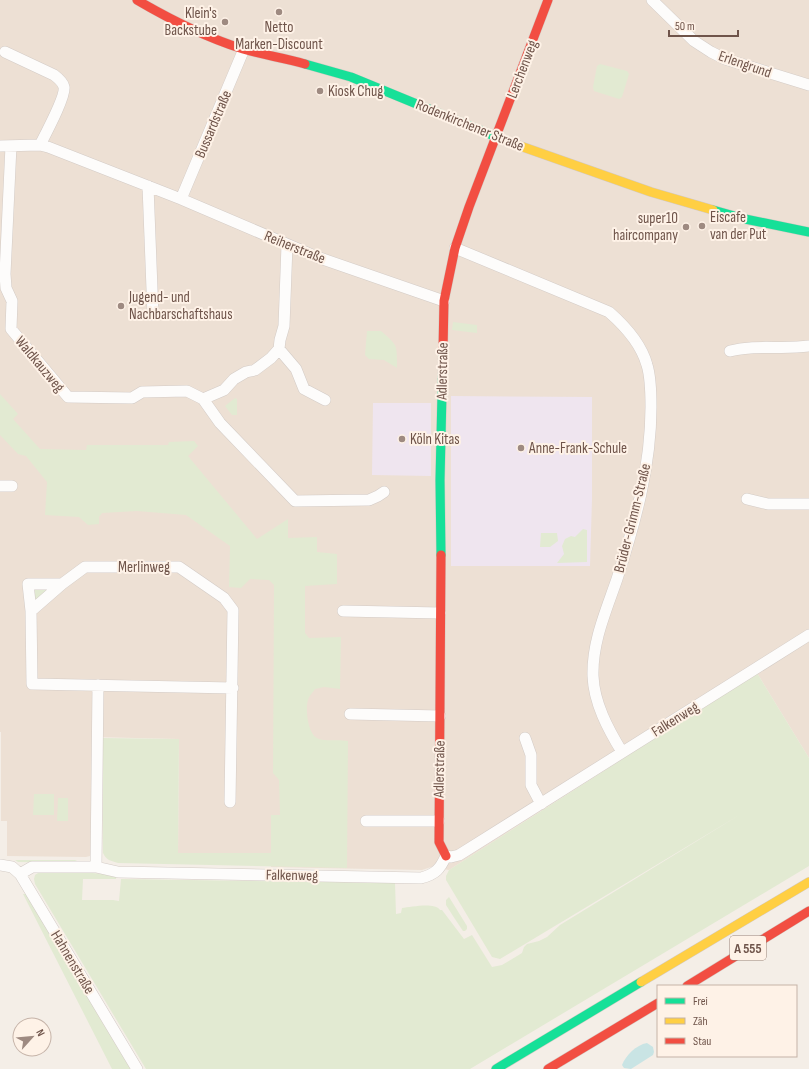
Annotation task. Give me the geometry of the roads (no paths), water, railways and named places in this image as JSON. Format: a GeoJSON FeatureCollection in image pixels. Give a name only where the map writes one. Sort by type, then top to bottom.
{"type":"FeatureCollection","features":[{"type":"Feature","properties":{"kind":"main road","name":"Rodenkirchener Straße"},"geometry":{"type":"LineString","coordinates":[[138,0],[170,19],[207,36],[244,49],[351,77],[496,137],[651,192],[745,219],[809,232]]}},
{"type":"Feature","properties":{"kind":"main road","name":"Lerchenweg"},"geometry":{"type":"LineString","coordinates":[[496,137],[548,0]]}},
{"type":"Feature","properties":{"kind":"main road","name":"Adlerstraße"},"geometry":{"type":"LineString","coordinates":[[446,856],[439,842],[440,480],[444,301],[455,248],[468,207],[496,137]]}},
{"type":"Feature","properties":{"kind":"main road","name":"A 555"},"geometry":{"type":"LineString","coordinates":[[496,1069],[809,882]]}},
{"type":"Feature","properties":{"kind":"main road","name":"A 555"},"geometry":{"type":"LineString","coordinates":[[689,985],[809,911]]}},
{"type":"Feature","properties":{"kind":"main road"},"geometry":{"type":"LineString","coordinates":[[548,1069],[657,1004]]}},
{"type":"Feature","properties":{"kind":"street","name":"Erlengrund"},"geometry":{"type":"LineString","coordinates":[[652,0],[694,41],[711,52],[725,59],[809,85]]}},
{"type":"Feature","properties":{"kind":"street","name":"Bussardstraße"},"geometry":{"type":"LineString","coordinates":[[181,200],[244,49]]}},
{"type":"Feature","properties":{"kind":"street"},"geometry":{"type":"LineString","coordinates":[[5,52],[54,75],[61,81],[64,88],[62,97],[40,145]]}},
{"type":"Feature","properties":{"kind":"street","name":"Reiherstraße"},"geometry":{"type":"LineString","coordinates":[[5,146],[40,145],[148,186],[317,257],[444,301]]}},
{"type":"Feature","properties":{"kind":"street","name":"Waldkauzweg"},"geometry":{"type":"LineString","coordinates":[[5,146],[4,274],[6,288],[12,301],[12,330],[68,397],[132,398],[142,392],[187,391],[204,399]]}},
{"type":"Feature","properties":{"kind":"street"},"geometry":{"type":"LineString","coordinates":[[148,186],[153,315]]}},
{"type":"Feature","properties":{"kind":"street"},"geometry":{"type":"LineString","coordinates":[[287,244],[284,326],[279,349],[255,370],[234,379],[224,390],[204,399],[220,423],[295,501],[369,500],[384,492]]}},
{"type":"Feature","properties":{"kind":"street","name":"Brüder-Grimm-Straße"},"geometry":{"type":"LineString","coordinates":[[455,248],[608,312],[630,332],[638,343],[647,364],[650,380],[651,423],[645,477],[630,538],[599,630],[593,665],[593,677],[598,703],[606,724],[622,752]]}},
{"type":"Feature","properties":{"kind":"street"},"geometry":{"type":"LineString","coordinates":[[730,351],[742,348],[795,348],[809,346]]}},
{"type":"Feature","properties":{"kind":"street"},"geometry":{"type":"LineString","coordinates":[[279,349],[296,369],[304,389],[325,400]]}},
{"type":"Feature","properties":{"kind":"street"},"geometry":{"type":"LineString","coordinates":[[0,486],[12,486]]}},
{"type":"Feature","properties":{"kind":"street"},"geometry":{"type":"LineString","coordinates":[[747,499],[768,504],[809,504]]}},
{"type":"Feature","properties":{"kind":"street","name":"Merlinweg"},"geometry":{"type":"LineString","coordinates":[[31,611],[62,584],[85,567],[179,567],[224,598],[233,610],[233,688],[230,802]]}},
{"type":"Feature","properties":{"kind":"street"},"geometry":{"type":"LineString","coordinates":[[62,584],[28,584],[31,611],[32,684],[233,688]]}},
{"type":"Feature","properties":{"kind":"street"},"geometry":{"type":"LineString","coordinates":[[343,611],[440,613]]}},
{"type":"Feature","properties":{"kind":"street","name":"Falkenweg"},"geometry":{"type":"LineString","coordinates":[[20,874],[32,867],[96,868],[118,872],[421,878],[430,876],[436,873],[446,856],[451,857],[459,855],[809,635]]}},
{"type":"Feature","properties":{"kind":"street"},"geometry":{"type":"LineString","coordinates":[[96,868],[98,685]]}},
{"type":"Feature","properties":{"kind":"street"},"geometry":{"type":"LineString","coordinates":[[350,714],[440,716]]}},
{"type":"Feature","properties":{"kind":"street"},"geometry":{"type":"LineString","coordinates":[[525,738],[531,755],[531,785],[541,804]]}},
{"type":"Feature","properties":{"kind":"street"},"geometry":{"type":"LineString","coordinates":[[366,821],[439,821]]}},
{"type":"Feature","properties":{"kind":"street"},"geometry":{"type":"LineString","coordinates":[[0,865],[12,867],[20,874]]}},
{"type":"Feature","properties":{"kind":"street","name":"Hahnenstraße"},"geometry":{"type":"LineString","coordinates":[[20,874],[137,1069]]}},
{"type":"Feature","properties":{"kind":"water"},"geometry":{"type":"Polygon","coordinates":[[[647,1043],[653,1047],[653,1055],[631,1069],[624,1068],[622,1065],[629,1054],[635,1048],[647,1043]]]}},
{"type":"Feature","properties":{"kind":"place","name":"Netto Marken-Discount"},"geometry":{"type":"Point","coordinates":[279,12]}},
{"type":"Feature","properties":{"kind":"place","name":"Klein's Backstube"},"geometry":{"type":"Point","coordinates":[225,22]}},
{"type":"Feature","properties":{"kind":"place","name":"Kiosk Chug"},"geometry":{"type":"Point","coordinates":[320,91]}},
{"type":"Feature","properties":{"kind":"place","name":"Eiscafe van der Put"},"geometry":{"type":"Point","coordinates":[702,226]}},
{"type":"Feature","properties":{"kind":"place","name":"super10 haircompany"},"geometry":{"type":"Point","coordinates":[686,227]}},
{"type":"Feature","properties":{"kind":"place","name":"Jugend- und Nachbarschaftshaus"},"geometry":{"type":"Point","coordinates":[121,306]}},
{"type":"Feature","properties":{"kind":"place","name":"Köln Kitas"},"geometry":{"type":"Point","coordinates":[402,439]}},
{"type":"Feature","properties":{"kind":"place","name":"Anne-Frank-Schule"},"geometry":{"type":"Point","coordinates":[521,448]}}]}
